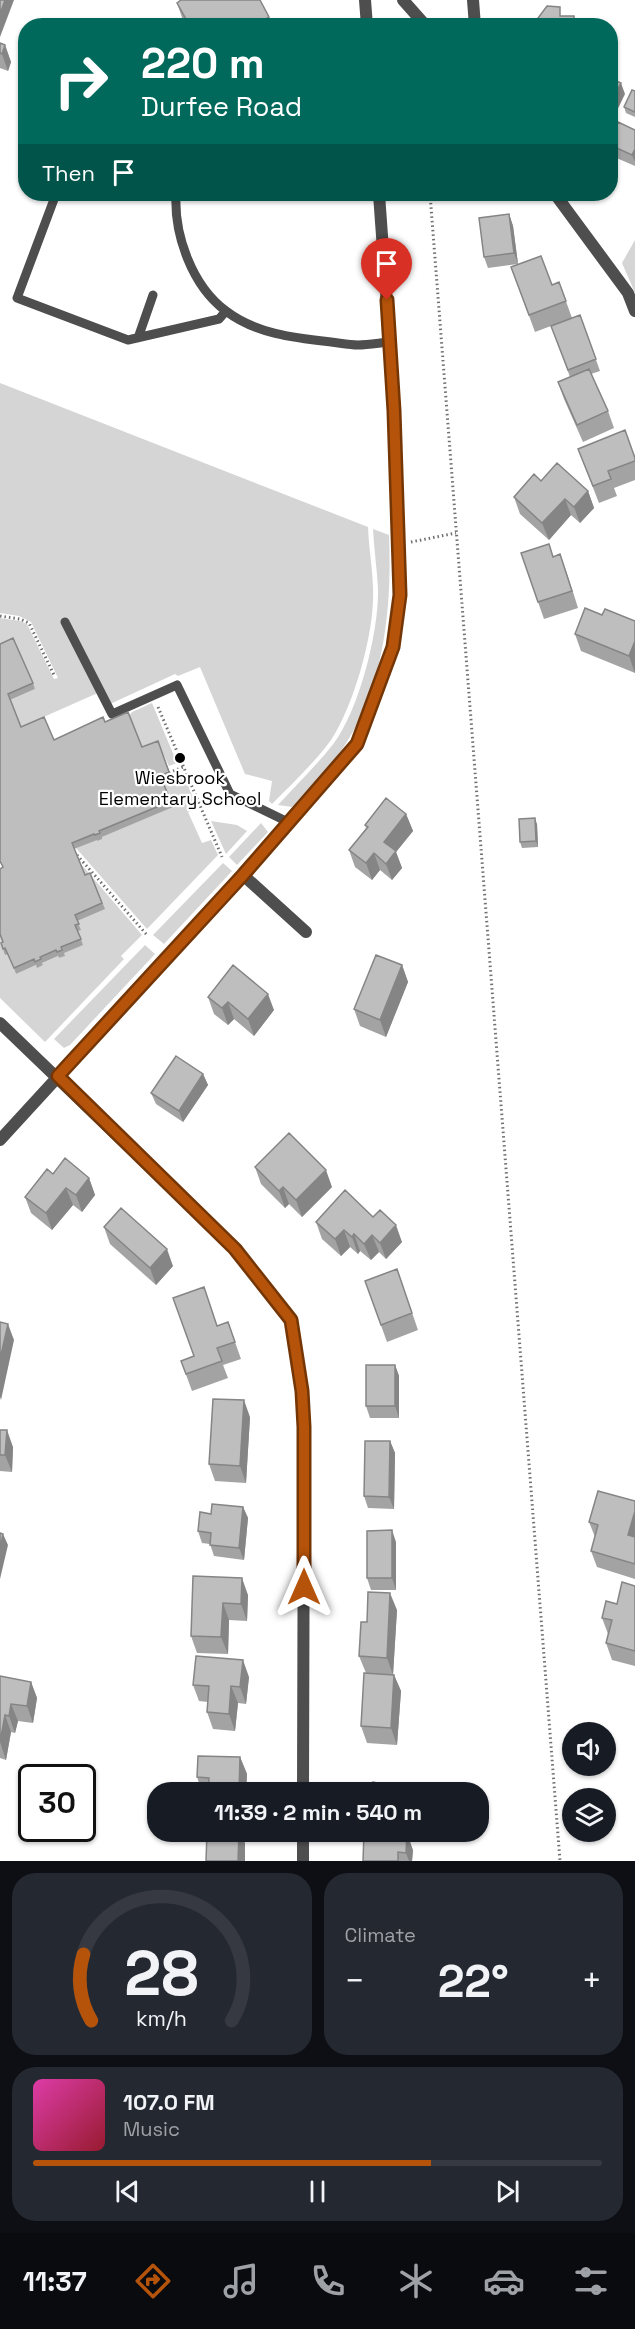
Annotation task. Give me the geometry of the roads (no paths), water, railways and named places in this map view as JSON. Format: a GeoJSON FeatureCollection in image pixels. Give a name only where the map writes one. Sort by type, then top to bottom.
{"type":"FeatureCollection","features":[{"type":"Feature","properties":{"kind":"street"},"geometry":{"type":"LineString","coordinates":[[365,0],[366,18]]}},
{"type":"Feature","properties":{"kind":"street"},"geometry":{"type":"LineString","coordinates":[[404,0],[419,18]]}},
{"type":"Feature","properties":{"kind":"street"},"geometry":{"type":"LineString","coordinates":[[473,0],[474,18]]}},
{"type":"Feature","properties":{"kind":"street"},"geometry":{"type":"LineString","coordinates":[[0,1140],[243,875],[357,744],[393,647],[400,595],[390,342],[380,201]]}},
{"type":"Feature","properties":{"kind":"street"},"geometry":{"type":"LineString","coordinates":[[560,201],[628,293],[635,311]]}},
{"type":"Feature","properties":{"kind":"street"},"geometry":{"type":"LineString","coordinates":[[243,875],[306,932]]}},
{"type":"Feature","properties":{"kind":"street"},"geometry":{"type":"LineString","coordinates":[[0,1023],[58,1076],[235,1249],[291,1320],[302,1391],[304,1427],[303,1782]]}},
{"type":"Feature","properties":{"kind":"street"},"geometry":{"type":"LineString","coordinates":[[303,1842],[303,1861]]}},
{"type":"Feature","properties":{"kind":"lane"},"geometry":{"type":"LineString","coordinates":[[53,201],[17,298],[128,340],[219,319],[226,311]]}},
{"type":"Feature","properties":{"kind":"lane"},"geometry":{"type":"LineString","coordinates":[[176,201],[177,224],[189,262],[199,280],[226,311],[262,330],[279,334],[357,345],[390,342]]}},
{"type":"Feature","properties":{"kind":"lane"},"geometry":{"type":"LineString","coordinates":[[138,338],[153,295]]}},
{"type":"Feature","properties":{"kind":"lane"},"geometry":{"type":"LineString","coordinates":[[65,622],[112,714],[177,685],[230,794],[288,822]]}},
{"type":"Feature","properties":{"kind":"place","name":"Wiesbrook Elementary School"},"geometry":{"type":"Point","coordinates":[180,758]}}]}
